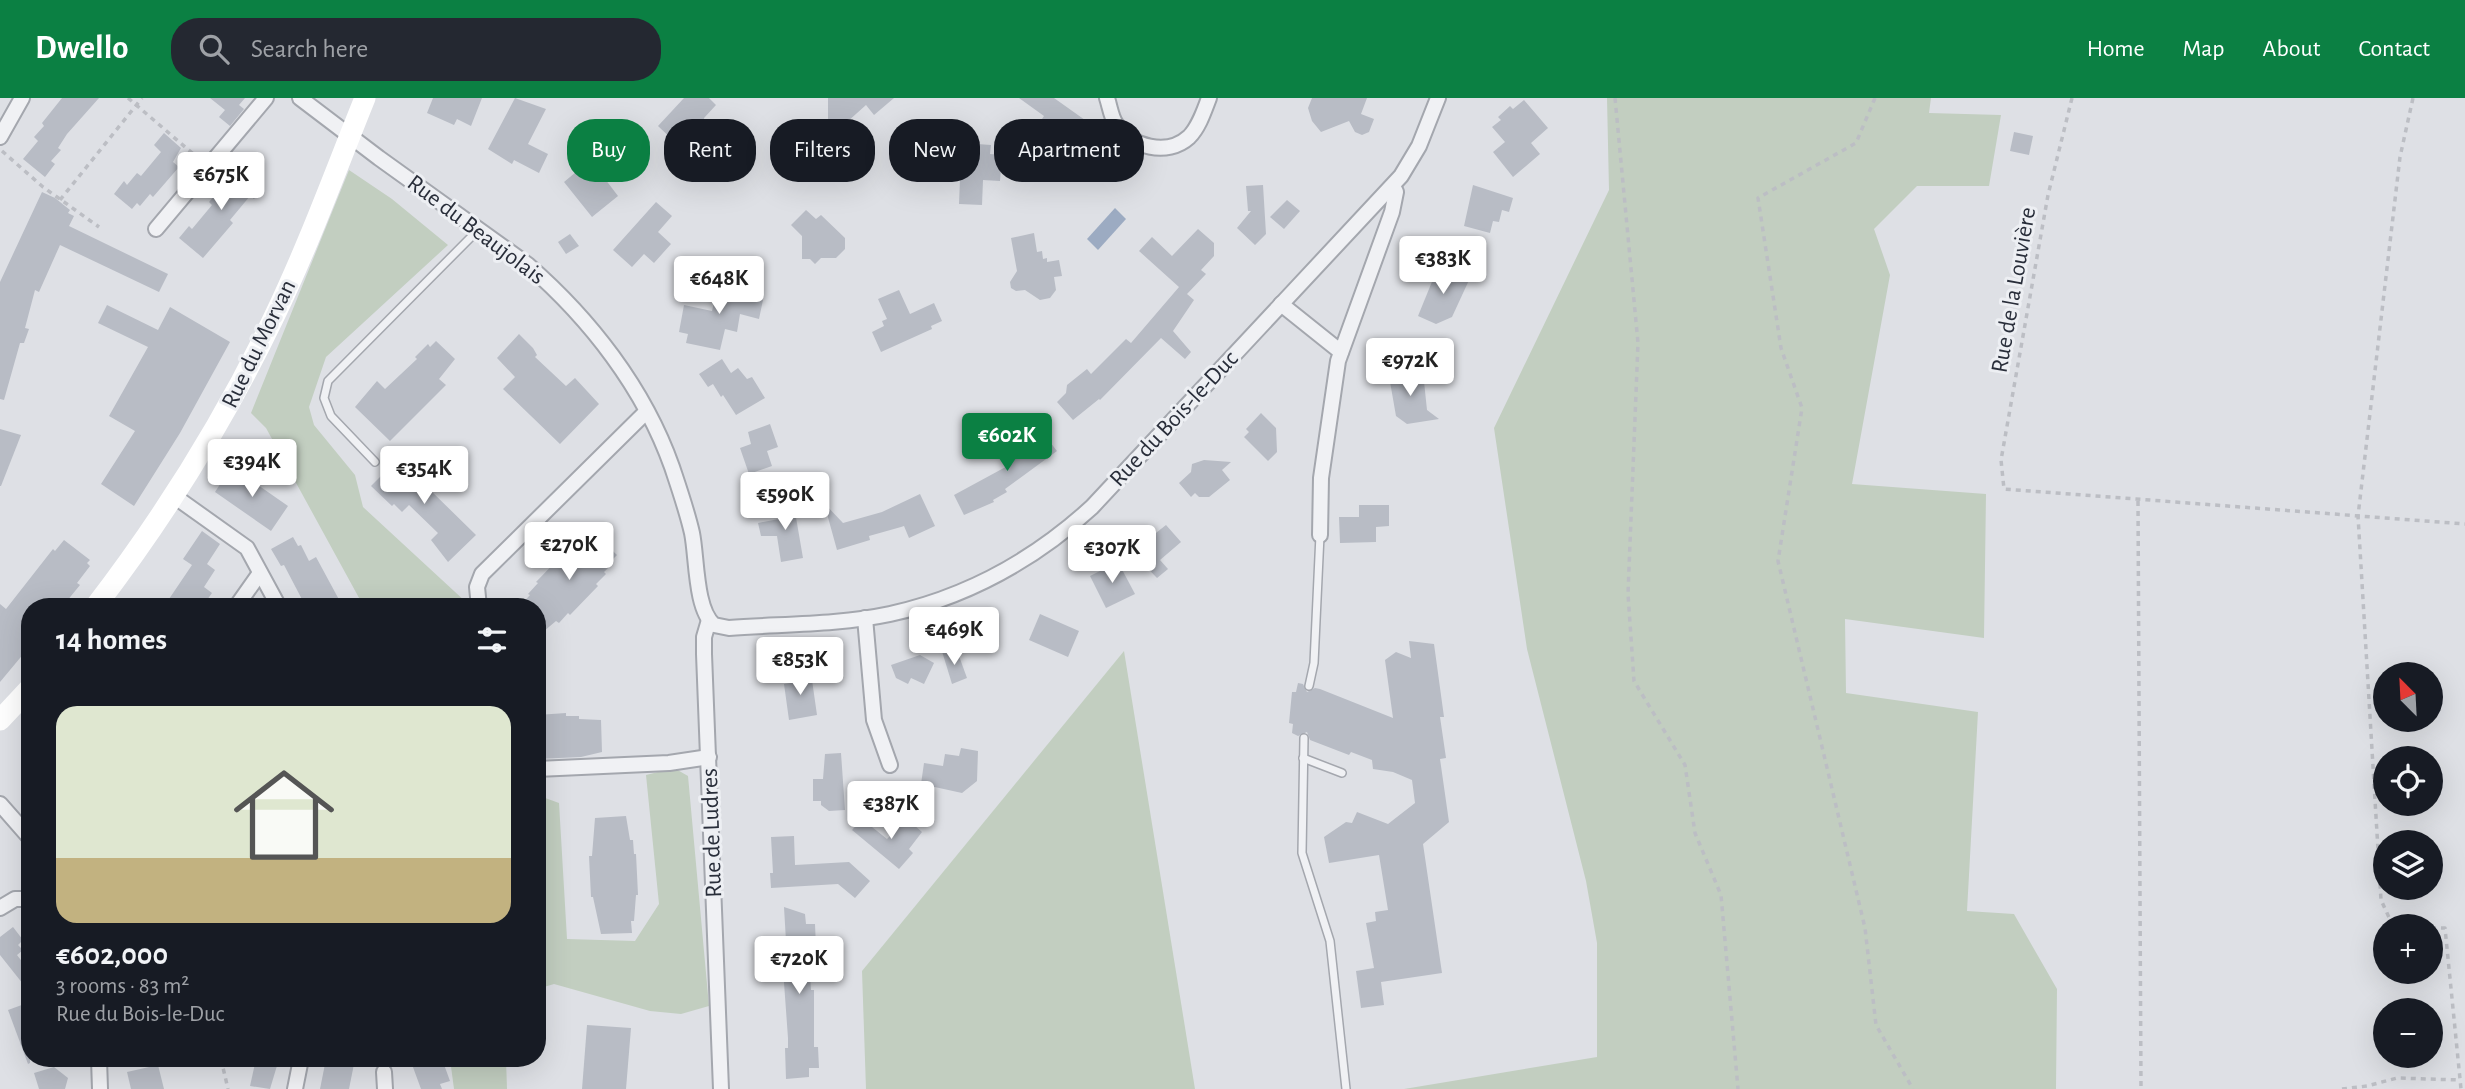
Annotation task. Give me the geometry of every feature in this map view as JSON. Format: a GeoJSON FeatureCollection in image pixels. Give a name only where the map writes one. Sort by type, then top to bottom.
{"type":"FeatureCollection","features":[{"type":"Feature","properties":{"kind":"street"},"geometry":{"type":"LineString","coordinates":[[0,137],[22,98]]}},
{"type":"Feature","properties":{"kind":"street"},"geometry":{"type":"LineString","coordinates":[[156,229],[266,98]]}},
{"type":"Feature","properties":{"kind":"street","name":"Rue du Beaujolais"},"geometry":{"type":"LineString","coordinates":[[300,98],[528,265],[573,309],[618,364],[662,442],[692,534],[703,605],[709,620]]}},
{"type":"Feature","properties":{"kind":"street","name":"Rue du Morvan"},"geometry":{"type":"LineString","coordinates":[[101,598],[174,496],[226,411],[266,333],[317,220],[365,98]]}},
{"type":"Feature","properties":{"kind":"street"},"geometry":{"type":"LineString","coordinates":[[1107,98],[1114,121],[1122,132],[1135,142],[1159,148],[1179,144],[1188,138],[1201,119],[1209,98]]}},
{"type":"Feature","properties":{"kind":"street","name":"Rue du Bois-le-Duc"},"geometry":{"type":"LineString","coordinates":[[709,620],[718,626],[729,628],[865,618],[919,607],[1001,574],[1048,544],[1092,507],[1393,186],[1410,164],[1437,98]]}},
{"type":"Feature","properties":{"kind":"street","name":"Rue du Bois-le-Duc"},"geometry":{"type":"LineString","coordinates":[[1320,535],[1321,478],[1333,384],[1341,352],[1392,212],[1396,192],[1393,186]]}},
{"type":"Feature","properties":{"kind":"street"},"geometry":{"type":"LineString","coordinates":[[1281,304],[1341,352]]}},
{"type":"Feature","properties":{"kind":"street"},"geometry":{"type":"LineString","coordinates":[[478,598],[477,587],[482,574],[646,412]]}},
{"type":"Feature","properties":{"kind":"street"},"geometry":{"type":"LineString","coordinates":[[174,496],[240,541],[274,598]]}},
{"type":"Feature","properties":{"kind":"street"},"geometry":{"type":"LineString","coordinates":[[242,598],[260,573]]}},
{"type":"Feature","properties":{"kind":"street"},"geometry":{"type":"LineString","coordinates":[[865,618],[874,720],[890,765]]}},
{"type":"Feature","properties":{"kind":"street","name":"Rue de Ludres"},"geometry":{"type":"LineString","coordinates":[[709,620],[704,637],[721,1089]]}},
{"type":"Feature","properties":{"kind":"street"},"geometry":{"type":"LineString","coordinates":[[0,720],[21,698]]}},
{"type":"Feature","properties":{"kind":"street"},"geometry":{"type":"LineString","coordinates":[[546,769],[669,762],[709,757]]}},
{"type":"Feature","properties":{"kind":"street"},"geometry":{"type":"LineString","coordinates":[[0,804],[21,828]]}},
{"type":"Feature","properties":{"kind":"street"},"geometry":{"type":"LineString","coordinates":[[0,908],[15,899],[21,899]]}},
{"type":"Feature","properties":{"kind":"street"},"geometry":{"type":"LineString","coordinates":[[99,1067],[100,1089]]}},
{"type":"Feature","properties":{"kind":"street"},"geometry":{"type":"LineString","coordinates":[[295,1089],[299,1067]]}},
{"type":"Feature","properties":{"kind":"street"},"geometry":{"type":"LineString","coordinates":[[384,1072],[385,1089]]}},
{"type":"Feature","properties":{"kind":"lane"},"geometry":{"type":"LineString","coordinates":[[375,461],[331,416],[324,398],[328,381],[479,229]]}},
{"type":"Feature","properties":{"kind":"lane"},"geometry":{"type":"LineString","coordinates":[[1310,686],[1315,650],[1320,535]]}},
{"type":"Feature","properties":{"kind":"lane"},"geometry":{"type":"LineString","coordinates":[[1304,738],[1302,853],[1329,941],[1346,1089]]}},
{"type":"Feature","properties":{"kind":"lane"},"geometry":{"type":"LineString","coordinates":[[1303,758],[1342,774]]}},
{"type":"Feature","properties":{"kind":"path"},"geometry":{"type":"LineString","coordinates":[[128,98],[208,167]]}},
{"type":"Feature","properties":{"kind":"path"},"geometry":{"type":"LineString","coordinates":[[60,200],[142,98]]}},
{"type":"Feature","properties":{"kind":"path"},"geometry":{"type":"LineString","coordinates":[[1615,98],[1638,343],[1628,594],[1634,681],[1685,765],[1695,833],[1721,895],[1738,1089]]}},
{"type":"Feature","properties":{"kind":"path"},"geometry":{"type":"LineString","coordinates":[[1875,98],[1856,143],[1759,198],[1781,348],[1802,408],[1778,561],[1865,928],[1876,1024],[1913,1089]]}},
{"type":"Feature","properties":{"kind":"path","name":"Rue de la Louvière"},"geometry":{"type":"LineString","coordinates":[[2072,98],[2048,195],[2003,447],[2001,460],[2004,489],[2138,501]]}},
{"type":"Feature","properties":{"kind":"path"},"geometry":{"type":"LineString","coordinates":[[2387,914],[2381,900],[2358,516],[2400,157],[2413,98]]}},
{"type":"Feature","properties":{"kind":"path"},"geometry":{"type":"LineString","coordinates":[[0,150],[60,200],[99,227]]}},
{"type":"Feature","properties":{"kind":"path"},"geometry":{"type":"LineString","coordinates":[[2141,1089],[2138,501],[2465,524]]}},
{"type":"Feature","properties":{"kind":"path"},"geometry":{"type":"LineString","coordinates":[[2443,928],[2461,1089]]}},
{"type":"Feature","properties":{"kind":"path"},"geometry":{"type":"LineString","coordinates":[[223,1067],[228,1089]]}},
{"type":"Feature","properties":{"kind":"path"},"geometry":{"type":"LineString","coordinates":[[2342,1089],[2397,1078],[2460,1080]]}},
{"type":"Feature","properties":{"kind":"green space"},"geometry":{"type":"Polygon","coordinates":[[[1607,98],[1931,98],[1929,113],[2001,115],[1989,186],[1917,186],[1874,229],[1890,275],[1852,484],[1986,494],[1984,638],[1845,619],[1846,693],[1978,712],[1967,911],[2014,914],[2057,989],[2056,1089],[1404,1089],[1597,1057],[1597,943],[1586,881],[1527,649],[1494,428],[1609,190],[1607,98]]]}},
{"type":"Feature","properties":{"kind":"green space"},"geometry":{"type":"Polygon","coordinates":[[[349,170],[392,199],[448,245],[326,357],[309,407],[314,425],[355,475],[363,507],[462,598],[359,598],[266,428],[251,413],[349,170]]]}},
{"type":"Feature","properties":{"kind":"green space"},"geometry":{"type":"Polygon","coordinates":[[[1124,651],[1195,1089],[866,1089],[862,971],[1124,651]]]}},
{"type":"Feature","properties":{"kind":"green space"},"geometry":{"type":"Polygon","coordinates":[[[674,768],[688,776],[709,1006],[681,1014],[650,1011],[554,984],[546,986],[546,798],[559,803],[567,939],[635,941],[659,904],[646,775],[674,768]]]}},
{"type":"Feature","properties":{"kind":"green space"},"geometry":{"type":"Polygon","coordinates":[[[451,1067],[506,1067],[507,1089],[454,1089],[451,1067]]]}},
{"type":"Feature","properties":{"kind":"water"},"geometry":{"type":"Polygon","coordinates":[[[1115,208],[1126,219],[1098,250],[1087,239],[1115,208]]]}},
{"type":"Feature","properties":{"kind":"building"},"geometry":{"type":"Polygon","coordinates":[[[62,98],[99,98],[67,134],[58,148],[61,150],[51,161],[55,164],[45,177],[23,159],[38,141],[34,137],[44,126],[42,123],[62,98]]]}},
{"type":"Feature","properties":{"kind":"building"},"geometry":{"type":"Polygon","coordinates":[[[210,98],[245,98],[239,105],[244,109],[230,126],[219,117],[225,110],[210,98]]]}},
{"type":"Feature","properties":{"kind":"building"},"geometry":{"type":"Polygon","coordinates":[[[433,98],[482,98],[471,126],[457,119],[454,125],[427,113],[433,98]]]}},
{"type":"Feature","properties":{"kind":"building"},"geometry":{"type":"Polygon","coordinates":[[[515,98],[546,109],[528,144],[548,154],[539,173],[514,160],[512,164],[488,149],[515,98]]]}},
{"type":"Feature","properties":{"kind":"building"},"geometry":{"type":"Polygon","coordinates":[[[684,98],[709,98],[716,105],[704,119],[664,119],[684,98]]]}},
{"type":"Feature","properties":{"kind":"building"},"geometry":{"type":"Polygon","coordinates":[[[828,98],[894,98],[874,115],[866,105],[850,119],[828,119],[828,98]]]}},
{"type":"Feature","properties":{"kind":"building"},"geometry":{"type":"Polygon","coordinates":[[[1019,98],[1054,98],[1084,119],[1042,119],[1044,116],[1019,98]]]}},
{"type":"Feature","properties":{"kind":"building"},"geometry":{"type":"Polygon","coordinates":[[[1312,98],[1367,98],[1361,114],[1374,119],[1369,132],[1362,135],[1355,132],[1349,121],[1321,132],[1312,121],[1308,108],[1312,98]]]}},
{"type":"Feature","properties":{"kind":"building"},"geometry":{"type":"Polygon","coordinates":[[[1524,100],[1548,128],[1531,143],[1540,154],[1513,177],[1493,152],[1505,142],[1492,127],[1501,120],[1498,117],[1510,106],[1513,109],[1524,100]]]}},
{"type":"Feature","properties":{"kind":"building"},"geometry":{"type":"Polygon","coordinates":[[[664,120],[664,132],[658,126],[664,120]]]}},
{"type":"Feature","properties":{"kind":"building"},"geometry":{"type":"Polygon","coordinates":[[[2014,132],[2033,136],[2029,155],[2010,151],[2014,132]]]}},
{"type":"Feature","properties":{"kind":"building"},"geometry":{"type":"Polygon","coordinates":[[[164,133],[181,148],[173,162],[179,167],[153,197],[150,194],[140,206],[137,203],[132,209],[114,194],[124,181],[127,185],[137,173],[141,176],[161,152],[154,145],[164,133]]]}},
{"type":"Feature","properties":{"kind":"building"},"geometry":{"type":"Polygon","coordinates":[[[980,144],[991,145],[990,154],[994,154],[994,181],[983,180],[982,205],[959,204],[960,182],[980,182],[980,144]]]}},
{"type":"Feature","properties":{"kind":"building"},"geometry":{"type":"Polygon","coordinates":[[[236,165],[264,187],[254,199],[250,196],[230,220],[233,223],[203,258],[179,238],[189,226],[192,229],[212,205],[209,202],[229,179],[226,176],[236,165]]]}},
{"type":"Feature","properties":{"kind":"building"},"geometry":{"type":"Polygon","coordinates":[[[567,180],[567,182],[607,182],[618,196],[592,217],[564,182],[567,180]]]}},
{"type":"Feature","properties":{"kind":"building"},"geometry":{"type":"Polygon","coordinates":[[[1263,185],[1266,234],[1255,245],[1237,228],[1251,211],[1248,211],[1246,186],[1263,185]]]}},
{"type":"Feature","properties":{"kind":"building"},"geometry":{"type":"Polygon","coordinates":[[[1473,185],[1513,198],[1509,212],[1502,210],[1499,222],[1493,221],[1490,233],[1464,226],[1473,185]]]}},
{"type":"Feature","properties":{"kind":"building"},"geometry":{"type":"Polygon","coordinates":[[[42,192],[70,210],[68,213],[74,216],[69,226],[168,274],[159,292],[60,245],[39,292],[35,290],[25,328],[29,329],[24,343],[20,343],[4,400],[0,399],[0,282],[42,192]]]}},
{"type":"Feature","properties":{"kind":"building"},"geometry":{"type":"Polygon","coordinates":[[[1287,200],[1300,211],[1284,229],[1270,217],[1287,200]]]}},
{"type":"Feature","properties":{"kind":"building"},"geometry":{"type":"Polygon","coordinates":[[[656,202],[672,216],[658,232],[671,244],[654,263],[644,254],[632,267],[613,250],[656,202]]]}},
{"type":"Feature","properties":{"kind":"building"},"geometry":{"type":"Polygon","coordinates":[[[806,210],[816,219],[821,215],[845,238],[845,249],[836,258],[821,258],[815,264],[810,259],[802,259],[802,236],[791,225],[806,210]]]}},
{"type":"Feature","properties":{"kind":"building"},"geometry":{"type":"Polygon","coordinates":[[[1198,229],[1214,243],[1214,256],[1201,270],[1206,274],[1187,294],[1194,300],[1173,331],[1191,352],[1185,359],[1161,338],[1100,400],[1073,420],[1057,402],[1066,393],[1067,385],[1087,369],[1091,374],[1126,339],[1131,343],[1179,287],[1139,251],[1152,237],[1172,256],[1198,229]]]}},
{"type":"Feature","properties":{"kind":"building"},"geometry":{"type":"Polygon","coordinates":[[[1034,233],[1037,252],[1042,251],[1043,259],[1047,258],[1047,262],[1059,260],[1062,276],[1054,277],[1056,290],[1050,298],[1040,300],[1025,290],[1016,291],[1011,288],[1010,282],[1017,271],[1011,238],[1034,233]]]}},
{"type":"Feature","properties":{"kind":"building"},"geometry":{"type":"Polygon","coordinates":[[[570,234],[579,246],[566,254],[558,242],[570,234]]]}},
{"type":"Feature","properties":{"kind":"building"},"geometry":{"type":"Polygon","coordinates":[[[1438,267],[1470,278],[1452,317],[1436,324],[1418,316],[1438,267]]]}},
{"type":"Feature","properties":{"kind":"building"},"geometry":{"type":"Polygon","coordinates":[[[719,280],[747,286],[745,296],[763,300],[759,319],[740,314],[737,332],[725,329],[720,350],[686,343],[688,334],[679,332],[684,305],[712,311],[719,280]]]}},
{"type":"Feature","properties":{"kind":"building"},"geometry":{"type":"Polygon","coordinates":[[[899,290],[910,314],[934,303],[942,321],[931,326],[932,329],[881,352],[872,332],[884,326],[882,321],[887,319],[878,299],[899,290]]]}},
{"type":"Feature","properties":{"kind":"building"},"geometry":{"type":"Polygon","coordinates":[[[107,305],[158,330],[170,307],[230,342],[180,433],[134,506],[101,484],[135,431],[109,416],[148,347],[98,323],[107,305]]]}},
{"type":"Feature","properties":{"kind":"building"},"geometry":{"type":"Polygon","coordinates":[[[519,334],[533,348],[537,355],[535,357],[566,386],[575,378],[599,404],[560,444],[503,389],[515,377],[497,358],[519,334]]]}},
{"type":"Feature","properties":{"kind":"building"},"geometry":{"type":"Polygon","coordinates":[[[436,341],[455,359],[439,379],[446,385],[390,441],[355,407],[377,381],[385,389],[417,359],[415,357],[428,344],[430,347],[436,341]]]}},
{"type":"Feature","properties":{"kind":"building"},"geometry":{"type":"Polygon","coordinates":[[[722,359],[731,373],[738,368],[747,379],[752,377],[765,398],[736,415],[723,395],[721,397],[713,384],[708,387],[699,374],[722,359]]]}},
{"type":"Feature","properties":{"kind":"building"},"geometry":{"type":"Polygon","coordinates":[[[1423,372],[1427,410],[1439,419],[1407,424],[1396,416],[1389,376],[1423,372]]]}},
{"type":"Feature","properties":{"kind":"building"},"geometry":{"type":"Polygon","coordinates":[[[1261,413],[1276,428],[1277,452],[1268,461],[1244,437],[1249,432],[1246,429],[1261,413]]]}},
{"type":"Feature","properties":{"kind":"building"},"geometry":{"type":"Polygon","coordinates":[[[770,424],[778,447],[767,451],[772,466],[749,474],[740,448],[751,444],[748,432],[770,424]]]}},
{"type":"Feature","properties":{"kind":"building"},"geometry":{"type":"Polygon","coordinates":[[[1039,428],[1057,451],[1005,489],[1007,492],[993,500],[994,502],[964,515],[954,495],[1013,463],[1005,453],[1039,428]]]}},
{"type":"Feature","properties":{"kind":"building"},"geometry":{"type":"Polygon","coordinates":[[[0,429],[21,435],[1,486],[0,486],[0,429]]]}},
{"type":"Feature","properties":{"kind":"building"},"geometry":{"type":"Polygon","coordinates":[[[401,456],[430,484],[427,487],[476,535],[448,562],[431,540],[438,533],[409,505],[402,512],[371,486],[401,456]]]}},
{"type":"Feature","properties":{"kind":"building"},"geometry":{"type":"Polygon","coordinates":[[[1204,460],[1231,462],[1222,470],[1230,480],[1209,497],[1199,497],[1195,493],[1191,497],[1179,483],[1191,472],[1192,464],[1204,460]]]}},
{"type":"Feature","properties":{"kind":"building"},"geometry":{"type":"Polygon","coordinates":[[[245,470],[258,479],[255,483],[288,506],[271,531],[215,492],[228,472],[239,480],[245,470]]]}},
{"type":"Feature","properties":{"kind":"building"},"geometry":{"type":"Polygon","coordinates":[[[920,494],[935,526],[909,538],[904,526],[869,536],[870,540],[837,550],[824,503],[843,523],[882,512],[920,494]]]}},
{"type":"Feature","properties":{"kind":"building"},"geometry":{"type":"Polygon","coordinates":[[[793,500],[803,558],[781,562],[777,536],[761,536],[758,523],[779,519],[776,502],[793,500]]]}},
{"type":"Feature","properties":{"kind":"building"},"geometry":{"type":"Polygon","coordinates":[[[1359,505],[1389,505],[1389,526],[1376,527],[1376,542],[1340,543],[1339,517],[1359,517],[1359,505]]]}},
{"type":"Feature","properties":{"kind":"building"},"geometry":{"type":"Polygon","coordinates":[[[1166,525],[1181,542],[1160,560],[1168,569],[1157,578],[1132,552],[1166,525]]]}},
{"type":"Feature","properties":{"kind":"building"},"geometry":{"type":"Polygon","coordinates":[[[202,531],[220,544],[207,564],[215,570],[204,587],[212,593],[208,598],[170,598],[192,565],[183,559],[202,531]]]}},
{"type":"Feature","properties":{"kind":"building"},"geometry":{"type":"Polygon","coordinates":[[[595,534],[617,555],[604,572],[606,574],[596,584],[598,586],[570,615],[568,613],[559,623],[556,621],[546,629],[546,598],[527,598],[530,595],[528,594],[565,552],[567,554],[576,544],[579,547],[595,534]]]}},
{"type":"Feature","properties":{"kind":"building"},"geometry":{"type":"Polygon","coordinates":[[[293,537],[298,546],[301,545],[309,561],[316,557],[338,598],[301,598],[284,565],[281,566],[271,549],[293,537]]]}},
{"type":"Feature","properties":{"kind":"building"},"geometry":{"type":"Polygon","coordinates":[[[64,540],[90,560],[87,563],[90,566],[69,598],[21,598],[21,657],[0,682],[0,604],[6,609],[53,549],[55,551],[64,540]]]}},
{"type":"Feature","properties":{"kind":"building"},"geometry":{"type":"Polygon","coordinates":[[[1118,562],[1135,594],[1106,608],[1090,576],[1118,562]]]}},
{"type":"Feature","properties":{"kind":"building"},"geometry":{"type":"Polygon","coordinates":[[[1040,614],[1079,631],[1068,657],[1029,640],[1040,614]]]}},
{"type":"Feature","properties":{"kind":"building"},"geometry":{"type":"Polygon","coordinates":[[[1409,641],[1434,644],[1444,717],[1440,717],[1446,758],[1440,759],[1449,822],[1423,844],[1442,973],[1381,982],[1384,1005],[1361,1008],[1356,971],[1374,968],[1366,923],[1376,921],[1375,912],[1388,910],[1379,855],[1329,863],[1324,837],[1346,822],[1352,823],[1357,812],[1388,824],[1415,803],[1412,780],[1393,772],[1373,769],[1372,760],[1351,752],[1349,755],[1310,740],[1307,732],[1298,736],[1292,733],[1293,724],[1289,723],[1292,692],[1296,692],[1298,683],[1303,684],[1307,692],[1320,689],[1393,718],[1385,660],[1396,652],[1411,658],[1409,641]]]}},
{"type":"Feature","properties":{"kind":"building"},"geometry":{"type":"Polygon","coordinates":[[[941,648],[959,656],[967,678],[952,684],[941,648]]]}},
{"type":"Feature","properties":{"kind":"building"},"geometry":{"type":"Polygon","coordinates":[[[920,655],[934,663],[924,684],[911,678],[908,684],[896,678],[891,665],[920,655]]]}},
{"type":"Feature","properties":{"kind":"building"},"geometry":{"type":"Polygon","coordinates":[[[811,673],[817,715],[789,720],[784,684],[790,683],[789,676],[811,673]]]}},
{"type":"Feature","properties":{"kind":"building"},"geometry":{"type":"Polygon","coordinates":[[[566,713],[566,716],[579,716],[579,719],[601,720],[602,752],[581,757],[546,759],[546,714],[566,713]]]}},
{"type":"Feature","properties":{"kind":"building"},"geometry":{"type":"Polygon","coordinates":[[[961,748],[978,751],[977,781],[962,793],[921,784],[924,763],[943,766],[945,754],[959,756],[961,748]]]}},
{"type":"Feature","properties":{"kind":"building"},"geometry":{"type":"Polygon","coordinates":[[[841,753],[845,810],[829,811],[821,805],[821,801],[813,801],[813,779],[823,779],[825,754],[841,753]]]}},
{"type":"Feature","properties":{"kind":"building"},"geometry":{"type":"Polygon","coordinates":[[[626,816],[630,840],[633,840],[636,854],[638,895],[634,921],[631,921],[632,933],[601,934],[591,897],[589,856],[592,856],[595,818],[626,816]]]}},
{"type":"Feature","properties":{"kind":"building"},"geometry":{"type":"Polygon","coordinates":[[[862,819],[887,839],[907,819],[922,832],[909,849],[913,853],[899,869],[852,830],[862,819]]]}},
{"type":"Feature","properties":{"kind":"building"},"geometry":{"type":"Polygon","coordinates":[[[794,836],[795,865],[849,862],[870,881],[855,898],[838,884],[771,888],[771,837],[794,836]]]}},
{"type":"Feature","properties":{"kind":"building"},"geometry":{"type":"Polygon","coordinates":[[[784,907],[805,914],[806,924],[815,924],[816,947],[808,947],[811,990],[814,990],[814,1047],[818,1047],[819,1068],[809,1068],[809,1077],[786,1079],[785,1048],[788,1048],[788,1038],[781,941],[786,941],[784,907]]]}},
{"type":"Feature","properties":{"kind":"building"},"geometry":{"type":"Polygon","coordinates":[[[13,927],[21,937],[18,945],[21,952],[17,955],[21,960],[21,981],[0,955],[0,937],[13,927]]]}},
{"type":"Feature","properties":{"kind":"building"},"geometry":{"type":"Polygon","coordinates":[[[21,1005],[21,1045],[8,1010],[21,1005]]]}},
{"type":"Feature","properties":{"kind":"building"},"geometry":{"type":"Polygon","coordinates":[[[587,1025],[631,1028],[626,1089],[582,1089],[587,1025]]]}},
{"type":"Feature","properties":{"kind":"building"},"geometry":{"type":"Polygon","coordinates":[[[54,1067],[68,1078],[65,1089],[39,1089],[34,1073],[54,1067]]]}},
{"type":"Feature","properties":{"kind":"building"},"geometry":{"type":"Polygon","coordinates":[[[158,1067],[164,1089],[131,1089],[127,1072],[158,1067]]]}},
{"type":"Feature","properties":{"kind":"building"},"geometry":{"type":"Polygon","coordinates":[[[254,1067],[277,1067],[270,1089],[250,1086],[254,1067]]]}},
{"type":"Feature","properties":{"kind":"building"},"geometry":{"type":"Polygon","coordinates":[[[324,1067],[353,1067],[349,1089],[320,1089],[324,1067]]]}},
{"type":"Feature","properties":{"kind":"building"},"geometry":{"type":"Polygon","coordinates":[[[413,1067],[445,1067],[450,1081],[440,1084],[442,1089],[421,1089],[413,1067]]]}}]}
